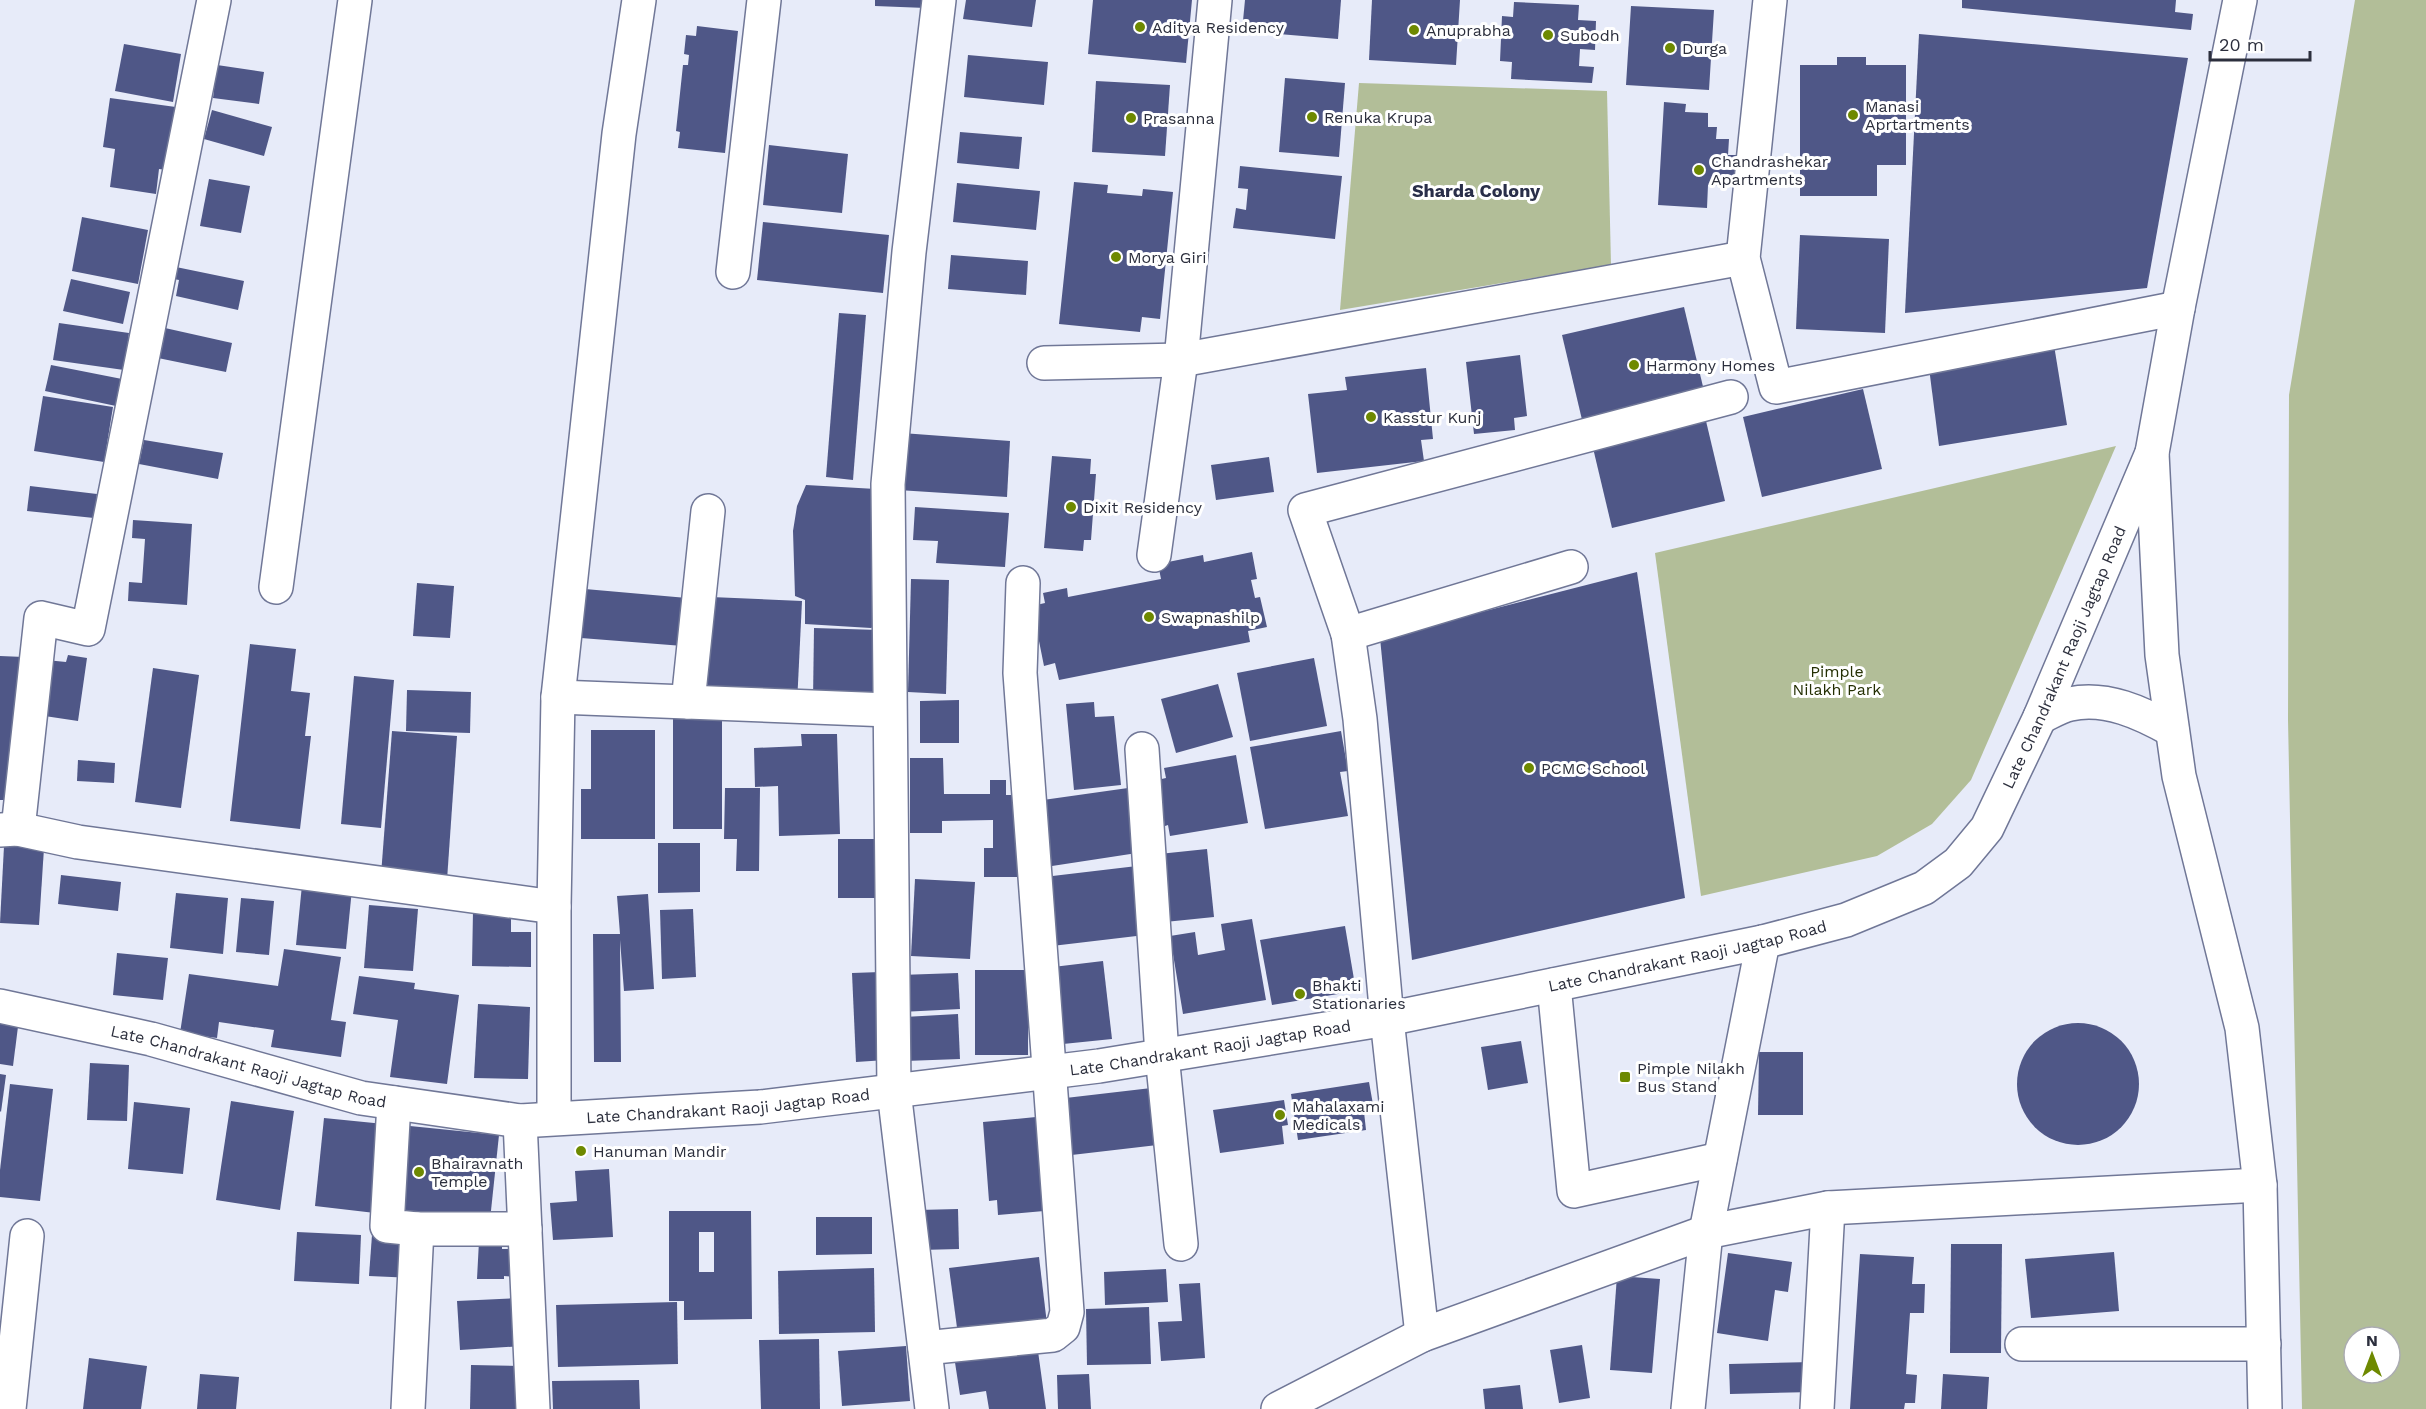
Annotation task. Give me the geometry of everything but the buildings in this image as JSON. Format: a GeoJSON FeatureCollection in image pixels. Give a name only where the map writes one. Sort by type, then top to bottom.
{"type":"FeatureCollection","features":[{"type":"Feature","properties":{"kind":"street"},"geometry":{"type":"LineString","coordinates":[[214,0],[88,630],[41,618],[9,830],[78,842],[554,907]]}},
{"type":"Feature","properties":{"kind":"street"},"geometry":{"type":"LineString","coordinates":[[276,587],[355,0]]}},
{"type":"Feature","properties":{"kind":"street"},"geometry":{"type":"LineString","coordinates":[[554,1119],[554,907],[558,698],[619,134],[639,0]]}},
{"type":"Feature","properties":{"kind":"street"},"geometry":{"type":"LineString","coordinates":[[733,273],[764,0]]}},
{"type":"Feature","properties":{"kind":"street"},"geometry":{"type":"LineString","coordinates":[[932,1409],[894,1091],[888,484],[909,252],[939,0]]}},
{"type":"Feature","properties":{"kind":"street"},"geometry":{"type":"LineString","coordinates":[[1154,555],[1181,360],[1215,0]]}},
{"type":"Feature","properties":{"kind":"street"},"geometry":{"type":"LineString","coordinates":[[1770,0],[1743,258],[1776,387],[2178,308]]}},
{"type":"Feature","properties":{"kind":"street"},"geometry":{"type":"LineString","coordinates":[[2240,0],[2178,308],[2152,453],[2162,655],[2172,730],[2179,776],[2241,1028],[2260,1185],[2265,1409]]}},
{"type":"Feature","properties":{"kind":"street"},"geometry":{"type":"LineString","coordinates":[[1044,363],[1181,360],[1743,258]]}},
{"type":"Feature","properties":{"kind":"street"},"geometry":{"type":"LineString","coordinates":[[1422,1335],[1388,1019],[1360,719],[1348,634],[1305,510],[1731,397]]}},
{"type":"Feature","properties":{"kind":"street","name":"Late Chandrakant Raoji Jagtap Road"},"geometry":{"type":"LineString","coordinates":[[0,1006],[151,1039],[361,1098],[520,1121],[760,1107],[1049,1072],[1388,1019],[1763,942],[1846,920],[1924,888],[1958,863],[1987,828],[2040,717],[2152,453]]}},
{"type":"Feature","properties":{"kind":"street"},"geometry":{"type":"LineString","coordinates":[[688,702],[708,511]]}},
{"type":"Feature","properties":{"kind":"street"},"geometry":{"type":"LineString","coordinates":[[1348,634],[1571,567]]}},
{"type":"Feature","properties":{"kind":"street"},"geometry":{"type":"LineString","coordinates":[[925,1348],[1053,1335],[1064,1327],[1067,1312],[1020,673],[1023,583]]}},
{"type":"Feature","properties":{"kind":"street"},"geometry":{"type":"LineString","coordinates":[[558,698],[889,710]]}},
{"type":"Feature","properties":{"kind":"street"},"geometry":{"type":"LineString","coordinates":[[2040,717],[2069,704],[2108,704],[2149,717],[2172,730]]}},
{"type":"Feature","properties":{"kind":"street"},"geometry":{"type":"LineString","coordinates":[[1142,749],[1162,1055],[1181,1244]]}},
{"type":"Feature","properties":{"kind":"street"},"geometry":{"type":"LineString","coordinates":[[1688,1409],[1706,1232],[1763,942]]}},
{"type":"Feature","properties":{"kind":"street"},"geometry":{"type":"LineString","coordinates":[[1554,985],[1574,1191],[1720,1159]]}},
{"type":"Feature","properties":{"kind":"street"},"geometry":{"type":"LineString","coordinates":[[394,1103],[387,1226],[417,1229],[525,1229]]}},
{"type":"Feature","properties":{"kind":"street"},"geometry":{"type":"LineString","coordinates":[[520,1121],[533,1409]]}},
{"type":"Feature","properties":{"kind":"street"},"geometry":{"type":"LineString","coordinates":[[1278,1409],[1422,1335],[1706,1232],[1828,1208],[2260,1185]]}},
{"type":"Feature","properties":{"kind":"street"},"geometry":{"type":"LineString","coordinates":[[1817,1409],[1828,1208]]}},
{"type":"Feature","properties":{"kind":"street"},"geometry":{"type":"LineString","coordinates":[[408,1409],[417,1229]]}},
{"type":"Feature","properties":{"kind":"street"},"geometry":{"type":"LineString","coordinates":[[9,1409],[27,1236]]}},
{"type":"Feature","properties":{"kind":"street"},"geometry":{"type":"LineString","coordinates":[[2022,1344],[2264,1344]]}},
{"type":"Feature","properties":{"kind":"green space"},"geometry":{"type":"Polygon","coordinates":[[[2355,0],[2426,0],[2426,1409],[2302,1409],[2288,720],[2289,395],[2355,0]]]}},
{"type":"Feature","properties":{"kind":"green space"},"geometry":{"type":"Polygon","coordinates":[[[1359,83],[1607,91],[1611,265],[1340,310],[1359,83]]]}},
{"type":"Feature","properties":{"kind":"green space","name":"Pimple Nilakh Park"},"geometry":{"type":"Polygon","coordinates":[[[2116,446],[1971,780],[1932,824],[1877,856],[1701,896],[1655,553],[2116,446]]]}},
{"type":"Feature","properties":{"kind":"place","name":"Aditya Residency"},"geometry":{"type":"Point","coordinates":[1140,27]}},
{"type":"Feature","properties":{"kind":"place","name":"Anuprabha"},"geometry":{"type":"Point","coordinates":[1414,30]}},
{"type":"Feature","properties":{"kind":"place","name":"Subodh"},"geometry":{"type":"Point","coordinates":[1548,35]}},
{"type":"Feature","properties":{"kind":"place","name":"Durga"},"geometry":{"type":"Point","coordinates":[1670,48]}},
{"type":"Feature","properties":{"kind":"place","name":"Manasi Aprtartments"},"geometry":{"type":"Point","coordinates":[1853,115]}},
{"type":"Feature","properties":{"kind":"place","name":"Renuka Krupa"},"geometry":{"type":"Point","coordinates":[1312,117]}},
{"type":"Feature","properties":{"kind":"place","name":"Prasanna"},"geometry":{"type":"Point","coordinates":[1131,118]}},
{"type":"Feature","properties":{"kind":"place","name":"Chandrashekar Apartments"},"geometry":{"type":"Point","coordinates":[1699,170]}},
{"type":"Feature","properties":{"kind":"place","name":"Morya Giri"},"geometry":{"type":"Point","coordinates":[1116,257]}},
{"type":"Feature","properties":{"kind":"place","name":"Harmony Homes"},"geometry":{"type":"Point","coordinates":[1634,365]}},
{"type":"Feature","properties":{"kind":"place","name":"Kasstur Kunj"},"geometry":{"type":"Point","coordinates":[1371,417]}},
{"type":"Feature","properties":{"kind":"place","name":"Dixit Residency"},"geometry":{"type":"Point","coordinates":[1071,507]}},
{"type":"Feature","properties":{"kind":"place","name":"Swapnashilp"},"geometry":{"type":"Point","coordinates":[1149,617]}},
{"type":"Feature","properties":{"kind":"place","name":"PCMC School"},"geometry":{"type":"Point","coordinates":[1529,768]}},
{"type":"Feature","properties":{"kind":"place","name":"Bhakti Stationaries"},"geometry":{"type":"Point","coordinates":[1300,994]}},
{"type":"Feature","properties":{"kind":"place","name":"Pimple Nilakh Bus Stand"},"geometry":{"type":"Point","coordinates":[1625,1077]}},
{"type":"Feature","properties":{"kind":"place","name":"Mahalaxami Medicals"},"geometry":{"type":"Point","coordinates":[1280,1115]}},
{"type":"Feature","properties":{"kind":"place","name":"Hanuman Mandir"},"geometry":{"type":"Point","coordinates":[581,1151]}},
{"type":"Feature","properties":{"kind":"place","name":"Bhairavnath Temple"},"geometry":{"type":"Point","coordinates":[419,1172]}},
{"type":"Feature","properties":{"kind":"district","name":"Sharda Colony"},"geometry":{"type":"Point","coordinates":[1476,191]}}]}
